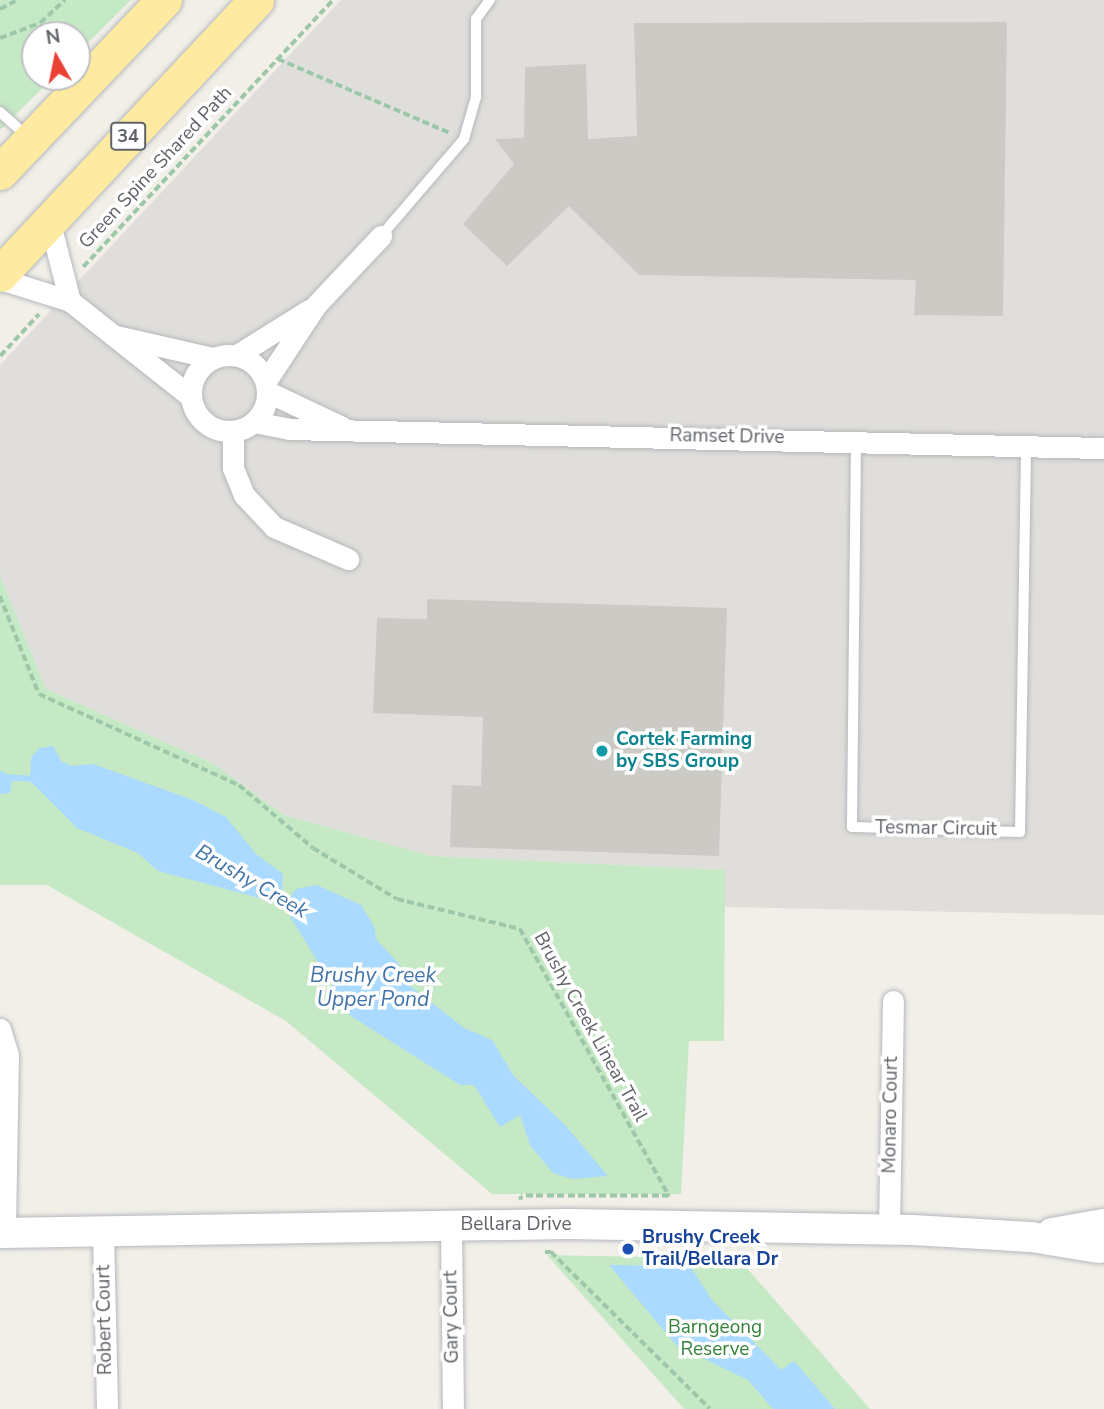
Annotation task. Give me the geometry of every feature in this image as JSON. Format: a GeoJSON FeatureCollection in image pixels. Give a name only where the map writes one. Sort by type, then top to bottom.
{"type":"FeatureCollection","features":[{"type":"Feature","properties":{"kind":"highway"},"geometry":{"type":"LineString","coordinates":[[0,172],[164,0]]}},
{"type":"Feature","properties":{"kind":"highway","name":"34"},"geometry":{"type":"LineString","coordinates":[[0,274],[256,0]]}},
{"type":"Feature","properties":{"kind":"main road","name":"Bellara Drive"},"geometry":{"type":"LineString","coordinates":[[3,1233],[568,1224],[889,1229],[1031,1237],[1103,1237]]}},
{"type":"Feature","properties":{"kind":"street"},"geometry":{"type":"LineString","coordinates":[[49,220],[64,295]]}},
{"type":"Feature","properties":{"kind":"street"},"geometry":{"type":"LineString","coordinates":[[0,279],[64,295],[107,334],[190,396],[200,419],[221,431],[233,431],[254,422],[267,387],[316,305],[381,236]]}},
{"type":"Feature","properties":{"kind":"street"},"geometry":{"type":"LineString","coordinates":[[107,334],[213,358],[237,355],[316,305]]}},
{"type":"Feature","properties":{"kind":"street"},"geometry":{"type":"LineString","coordinates":[[237,355],[255,364],[267,387]]}},
{"type":"Feature","properties":{"kind":"street"},"geometry":{"type":"LineString","coordinates":[[190,396],[196,373],[213,358]]}},
{"type":"Feature","properties":{"kind":"street","name":"Ramset Drive"},"geometry":{"type":"LineString","coordinates":[[267,387],[350,430]]}},
{"type":"Feature","properties":{"kind":"street","name":"Ramset Drive"},"geometry":{"type":"LineString","coordinates":[[254,422],[350,430],[856,440],[1104,449]]}},
{"type":"Feature","properties":{"kind":"street"},"geometry":{"type":"LineString","coordinates":[[233,431],[233,468],[252,503],[274,527],[348,559]]}},
{"type":"Feature","properties":{"kind":"street","name":"Monaro Court"},"geometry":{"type":"LineString","coordinates":[[889,1229],[892,1001]]}},
{"type":"Feature","properties":{"kind":"street"},"geometry":{"type":"LineString","coordinates":[[0,1030],[8,1055],[3,1233]]}},
{"type":"Feature","properties":{"kind":"street","name":"Gary Court"},"geometry":{"type":"LineString","coordinates":[[451,1225],[453,1409]]}},
{"type":"Feature","properties":{"kind":"street","name":"Robert Court"},"geometry":{"type":"LineString","coordinates":[[103,1231],[107,1409]]}},
{"type":"Feature","properties":{"kind":"lane"},"geometry":{"type":"LineString","coordinates":[[381,236],[464,139],[476,97],[476,19],[490,0]]}},
{"type":"Feature","properties":{"kind":"lane"},"geometry":{"type":"LineString","coordinates":[[0,112],[31,139]]}},
{"type":"Feature","properties":{"kind":"lane","name":"Tesmar Circuit"},"geometry":{"type":"LineString","coordinates":[[856,440],[852,827],[1020,832],[1027,446]]}},
{"type":"Feature","properties":{"kind":"path"},"geometry":{"type":"LineString","coordinates":[[0,9],[17,0]]}},
{"type":"Feature","properties":{"kind":"path"},"geometry":{"type":"LineString","coordinates":[[0,38],[40,23],[65,0]]}},
{"type":"Feature","properties":{"kind":"path","name":"Green Spine Shared Path"},"geometry":{"type":"LineString","coordinates":[[0,356],[64,295],[333,0]]}},
{"type":"Feature","properties":{"kind":"path"},"geometry":{"type":"LineString","coordinates":[[278,59],[464,139]]}},
{"type":"Feature","properties":{"kind":"path","name":"Brushy Creek Linear Trail"},"geometry":{"type":"LineString","coordinates":[[0,596],[39,694],[239,785],[313,848],[397,899],[520,929],[669,1196],[521,1196],[522,1224]]}},
{"type":"Feature","properties":{"kind":"path"},"geometry":{"type":"LineString","coordinates":[[541,1252],[551,1252],[710,1409]]}},
{"type":"Feature","properties":{"kind":"shaded area"},"geometry":{"type":"Polygon","coordinates":[[[341,0],[1104,0],[1104,915],[724,907],[724,870],[431,856],[284,815],[214,764],[46,689],[0,575],[0,365],[341,0]]]}},
{"type":"Feature","properties":{"kind":"green space"},"geometry":{"type":"Polygon","coordinates":[[[0,0],[131,0],[91,40],[91,21],[21,21],[21,91],[40,91],[0,130],[0,0]]]}},
{"type":"Feature","properties":{"kind":"green space"},"geometry":{"type":"Polygon","coordinates":[[[0,575],[46,689],[214,764],[284,815],[431,856],[725,870],[724,1041],[689,1041],[681,1194],[492,1194],[286,1021],[47,885],[0,885],[0,575]]]}},
{"type":"Feature","properties":{"kind":"green space","name":"Barngeong Reserve"},"geometry":{"type":"Polygon","coordinates":[[[547,1255],[739,1259],[870,1409],[684,1409],[547,1255]]]}},
{"type":"Feature","properties":{"kind":"water"},"geometry":{"type":"Polygon","coordinates":[[[53,746],[61,761],[71,766],[93,764],[193,800],[226,817],[256,854],[283,874],[282,896],[275,902],[158,871],[138,853],[77,828],[30,781],[31,758],[39,748],[53,746]]]}},
{"type":"Feature","properties":{"kind":"water"},"geometry":{"type":"Polygon","coordinates":[[[0,770],[12,779],[10,793],[0,794],[0,770]]]}},
{"type":"Feature","properties":{"kind":"water","name":"Brushy Creek Upper Pond"},"geometry":{"type":"Polygon","coordinates":[[[317,885],[361,905],[374,926],[376,939],[399,964],[409,985],[464,1028],[492,1040],[514,1076],[565,1125],[608,1176],[572,1179],[553,1173],[530,1145],[520,1115],[500,1127],[474,1085],[460,1085],[351,1016],[291,918],[287,902],[296,889],[317,885]]]}},
{"type":"Feature","properties":{"kind":"water"},"geometry":{"type":"Polygon","coordinates":[[[609,1265],[690,1266],[712,1300],[781,1370],[794,1361],[835,1409],[773,1409],[748,1380],[676,1345],[609,1265]]]}},
{"type":"Feature","properties":{"kind":"building"},"geometry":{"type":"Polygon","coordinates":[[[1007,22],[1003,316],[914,315],[916,280],[639,275],[569,206],[507,266],[463,224],[514,164],[495,139],[524,138],[525,67],[586,64],[588,139],[637,136],[634,23],[1007,22]]]}},
{"type":"Feature","properties":{"kind":"building","name":"Cortek Farming by SBS Group"},"geometry":{"type":"Polygon","coordinates":[[[427,599],[727,608],[719,856],[450,847],[452,785],[481,786],[483,717],[373,713],[377,618],[427,619],[427,599]]]}},
{"type":"Feature","properties":{"kind":"waterway","name":"Brushy Creek"},"geometry":{"type":"LineString","coordinates":[[0,777],[37,779]]}},
{"type":"Feature","properties":{"kind":"waterway","name":"Brushy Creek"},"geometry":{"type":"LineString","coordinates":[[275,891],[296,903]]}},
{"type":"Feature","properties":{"kind":"place","name":"Cortek Farming by SBS Group"},"geometry":{"type":"Point","coordinates":[602,751]}},
{"type":"Feature","properties":{"kind":"place","name":"Brushy Creek Trail/Bellara Dr"},"geometry":{"type":"Point","coordinates":[628,1249]}}]}
